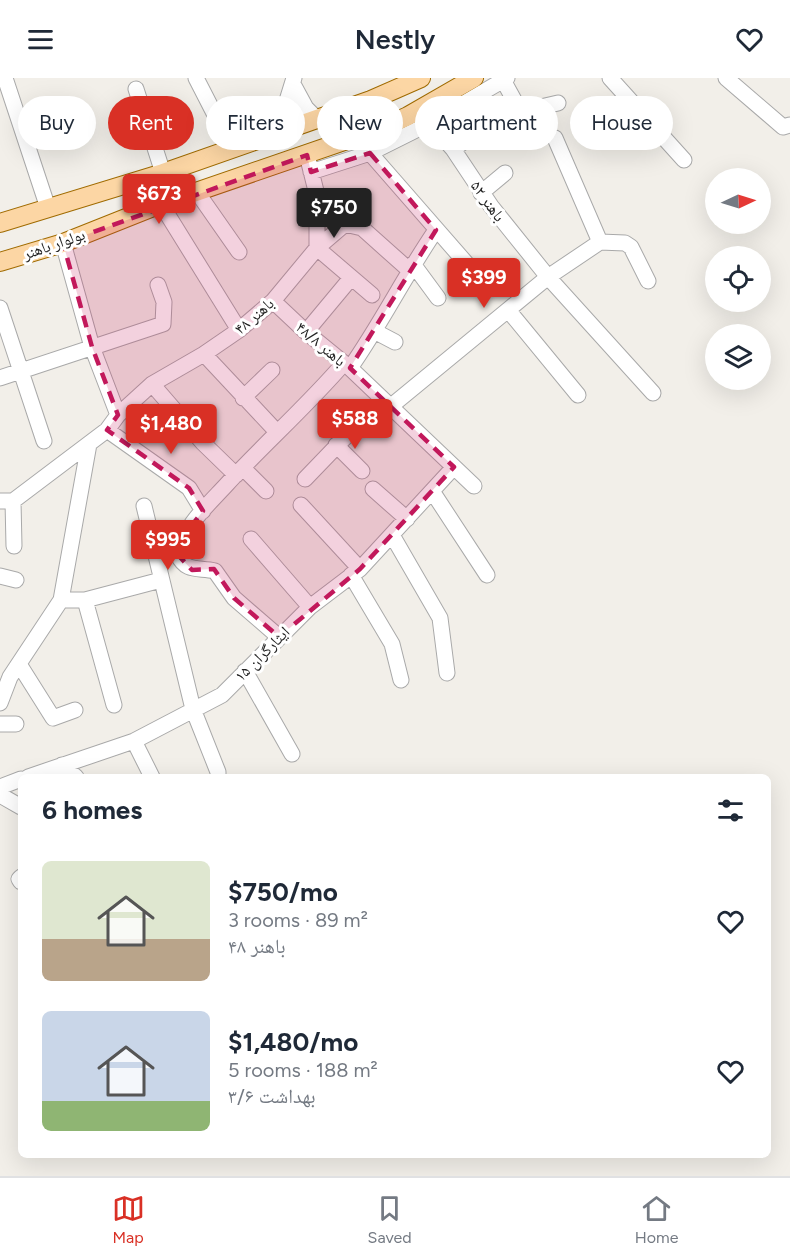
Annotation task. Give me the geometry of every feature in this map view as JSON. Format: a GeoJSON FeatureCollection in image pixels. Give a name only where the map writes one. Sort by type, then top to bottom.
{"type":"FeatureCollection","features":[{"type":"Feature","properties":{"kind":"main road"},"geometry":{"type":"LineString","coordinates":[[380,96],[422,78]]}},
{"type":"Feature","properties":{"kind":"main road","name":"بولوار باهنر"},"geometry":{"type":"LineString","coordinates":[[403,126],[474,78]]}},
{"type":"Feature","properties":{"kind":"main road"},"geometry":{"type":"LineString","coordinates":[[305,124],[317,119]]}},
{"type":"Feature","properties":{"kind":"main road"},"geometry":{"type":"LineString","coordinates":[[0,223],[163,173],[226,150]]}},
{"type":"Feature","properties":{"kind":"main road","name":"بولوار باهنر"},"geometry":{"type":"LineString","coordinates":[[0,262],[63,243],[197,192],[309,164],[346,150]]}},
{"type":"Feature","properties":{"kind":"street"},"geometry":{"type":"LineString","coordinates":[[5,78],[48,208]]}},
{"type":"Feature","properties":{"kind":"street"},"geometry":{"type":"LineString","coordinates":[[196,78],[206,97]]}},
{"type":"Feature","properties":{"kind":"street"},"geometry":{"type":"LineString","coordinates":[[610,78],[684,160]]}},
{"type":"Feature","properties":{"kind":"street"},"geometry":{"type":"LineString","coordinates":[[726,78],[783,127],[790,125]]}},
{"type":"Feature","properties":{"kind":"street"},"geometry":{"type":"LineString","coordinates":[[476,96],[505,79],[513,96]]}},
{"type":"Feature","properties":{"kind":"street"},"geometry":{"type":"LineString","coordinates":[[293,81],[306,108],[317,119]]}},
{"type":"Feature","properties":{"kind":"street"},"geometry":{"type":"LineString","coordinates":[[288,96],[293,81]]}},
{"type":"Feature","properties":{"kind":"street"},"geometry":{"type":"LineString","coordinates":[[136,89],[163,173]]}},
{"type":"Feature","properties":{"kind":"street"},"geometry":{"type":"LineString","coordinates":[[558,145],[600,242]]}},
{"type":"Feature","properties":{"kind":"street"},"geometry":{"type":"LineString","coordinates":[[372,295],[317,248],[317,195],[309,164],[370,153],[373,150]]}},
{"type":"Feature","properties":{"kind":"street","name":"باهنر ۵۲"},"geometry":{"type":"LineString","coordinates":[[454,150],[481,193],[548,277],[653,393]]}},
{"type":"Feature","properties":{"kind":"street"},"geometry":{"type":"LineString","coordinates":[[370,153],[480,279]]}},
{"type":"Feature","properties":{"kind":"street"},"geometry":{"type":"LineString","coordinates":[[481,193],[505,173]]}},
{"type":"Feature","properties":{"kind":"street"},"geometry":{"type":"LineString","coordinates":[[197,192],[239,252]]}},
{"type":"Feature","properties":{"kind":"street"},"geometry":{"type":"LineString","coordinates":[[161,204],[239,330]]}},
{"type":"Feature","properties":{"kind":"street","name":"باهنر ۴۸"},"geometry":{"type":"LineString","coordinates":[[7,501],[107,430],[118,415],[152,384],[204,354],[239,330],[273,301],[317,248],[345,224],[362,228],[411,267]]}},
{"type":"Feature","properties":{"kind":"street"},"geometry":{"type":"LineString","coordinates":[[279,637],[234,598],[215,571],[192,570],[181,561],[178,555],[180,545],[185,534],[203,511],[277,432],[347,365],[376,332],[411,267],[436,230]]}},
{"type":"Feature","properties":{"kind":"street"},"geometry":{"type":"LineString","coordinates":[[305,479],[336,445],[386,403],[548,277],[600,242],[625,243],[631,247],[648,280]]}},
{"type":"Feature","properties":{"kind":"street"},"geometry":{"type":"LineString","coordinates":[[63,243],[92,346],[118,415]]}},
{"type":"Feature","properties":{"kind":"street"},"geometry":{"type":"LineString","coordinates":[[411,267],[438,298]]}},
{"type":"Feature","properties":{"kind":"street"},"geometry":{"type":"LineString","coordinates":[[306,332],[351,278]]}},
{"type":"Feature","properties":{"kind":"street"},"geometry":{"type":"LineString","coordinates":[[0,378],[163,324],[164,302],[158,285]]}},
{"type":"Feature","properties":{"kind":"street","name":"باهنر ۴۸/۸"},"geometry":{"type":"LineString","coordinates":[[273,301],[306,332],[347,365],[474,486]]}},
{"type":"Feature","properties":{"kind":"street"},"geometry":{"type":"LineString","coordinates":[[0,308],[44,441]]}},
{"type":"Feature","properties":{"kind":"street"},"geometry":{"type":"LineString","coordinates":[[508,310],[578,395]]}},
{"type":"Feature","properties":{"kind":"street"},"geometry":{"type":"LineString","coordinates":[[376,332],[395,342]]}},
{"type":"Feature","properties":{"kind":"street"},"geometry":{"type":"LineString","coordinates":[[204,354],[277,432]]}},
{"type":"Feature","properties":{"kind":"street"},"geometry":{"type":"LineString","coordinates":[[243,398],[272,370]]}},
{"type":"Feature","properties":{"kind":"street"},"geometry":{"type":"LineString","coordinates":[[152,384],[203,443],[266,491]]}},
{"type":"Feature","properties":{"kind":"street"},"geometry":{"type":"LineString","coordinates":[[107,430],[189,488],[203,511]]}},
{"type":"Feature","properties":{"kind":"street"},"geometry":{"type":"LineString","coordinates":[[0,704],[10,677],[62,600],[88,444]]}},
{"type":"Feature","properties":{"kind":"street"},"geometry":{"type":"LineString","coordinates":[[336,445],[362,471]]}},
{"type":"Feature","properties":{"kind":"street","name":"ایثارگران ۱۵"},"geometry":{"type":"LineString","coordinates":[[36,774],[134,741],[222,695],[310,607],[355,572],[454,467]]}},
{"type":"Feature","properties":{"kind":"street"},"geometry":{"type":"LineString","coordinates":[[373,489],[407,519]]}},
{"type":"Feature","properties":{"kind":"street"},"geometry":{"type":"LineString","coordinates":[[432,491],[487,575]]}},
{"type":"Feature","properties":{"kind":"street"},"geometry":{"type":"LineString","coordinates":[[7,501],[14,546]]}},
{"type":"Feature","properties":{"kind":"street"},"geometry":{"type":"LineString","coordinates":[[301,505],[355,572],[392,644],[401,680]]}},
{"type":"Feature","properties":{"kind":"street"},"geometry":{"type":"LineString","coordinates":[[144,506],[193,709],[218,774]]}},
{"type":"Feature","properties":{"kind":"street"},"geometry":{"type":"LineString","coordinates":[[392,535],[440,618],[447,673]]}},
{"type":"Feature","properties":{"kind":"street"},"geometry":{"type":"LineString","coordinates":[[251,539],[310,607]]}},
{"type":"Feature","properties":{"kind":"street"},"geometry":{"type":"LineString","coordinates":[[0,576],[16,580]]}},
{"type":"Feature","properties":{"kind":"street"},"geometry":{"type":"LineString","coordinates":[[62,600],[85,600],[161,580]]}},
{"type":"Feature","properties":{"kind":"street"},"geometry":{"type":"LineString","coordinates":[[85,600],[114,705]]}},
{"type":"Feature","properties":{"kind":"street"},"geometry":{"type":"LineString","coordinates":[[19,663],[53,718],[75,710]]}},
{"type":"Feature","properties":{"kind":"street"},"geometry":{"type":"LineString","coordinates":[[245,671],[292,754]]}},
{"type":"Feature","properties":{"kind":"street"},"geometry":{"type":"LineString","coordinates":[[0,724],[16,724]]}},
{"type":"Feature","properties":{"kind":"street"},"geometry":{"type":"LineString","coordinates":[[134,741],[150,774]]}},
{"type":"Feature","properties":{"kind":"street"},"geometry":{"type":"LineString","coordinates":[[62,765],[72,774]]}},
{"type":"Feature","properties":{"kind":"street"},"geometry":{"type":"LineString","coordinates":[[0,787],[18,780]]}},
{"type":"Feature","properties":{"kind":"street"},"geometry":{"type":"LineString","coordinates":[[0,795],[18,805]]}},
{"type":"Feature","properties":{"kind":"highlighted area"},"geometry":{"type":"Polygon","coordinates":[[[370,153],[436,230],[350,368],[454,467],[360,569],[279,637],[234,598],[214,569],[192,570],[178,555],[185,534],[203,511],[189,488],[107,430],[118,415],[92,347],[63,243],[307,155],[311,172],[370,153]]]}}]}
